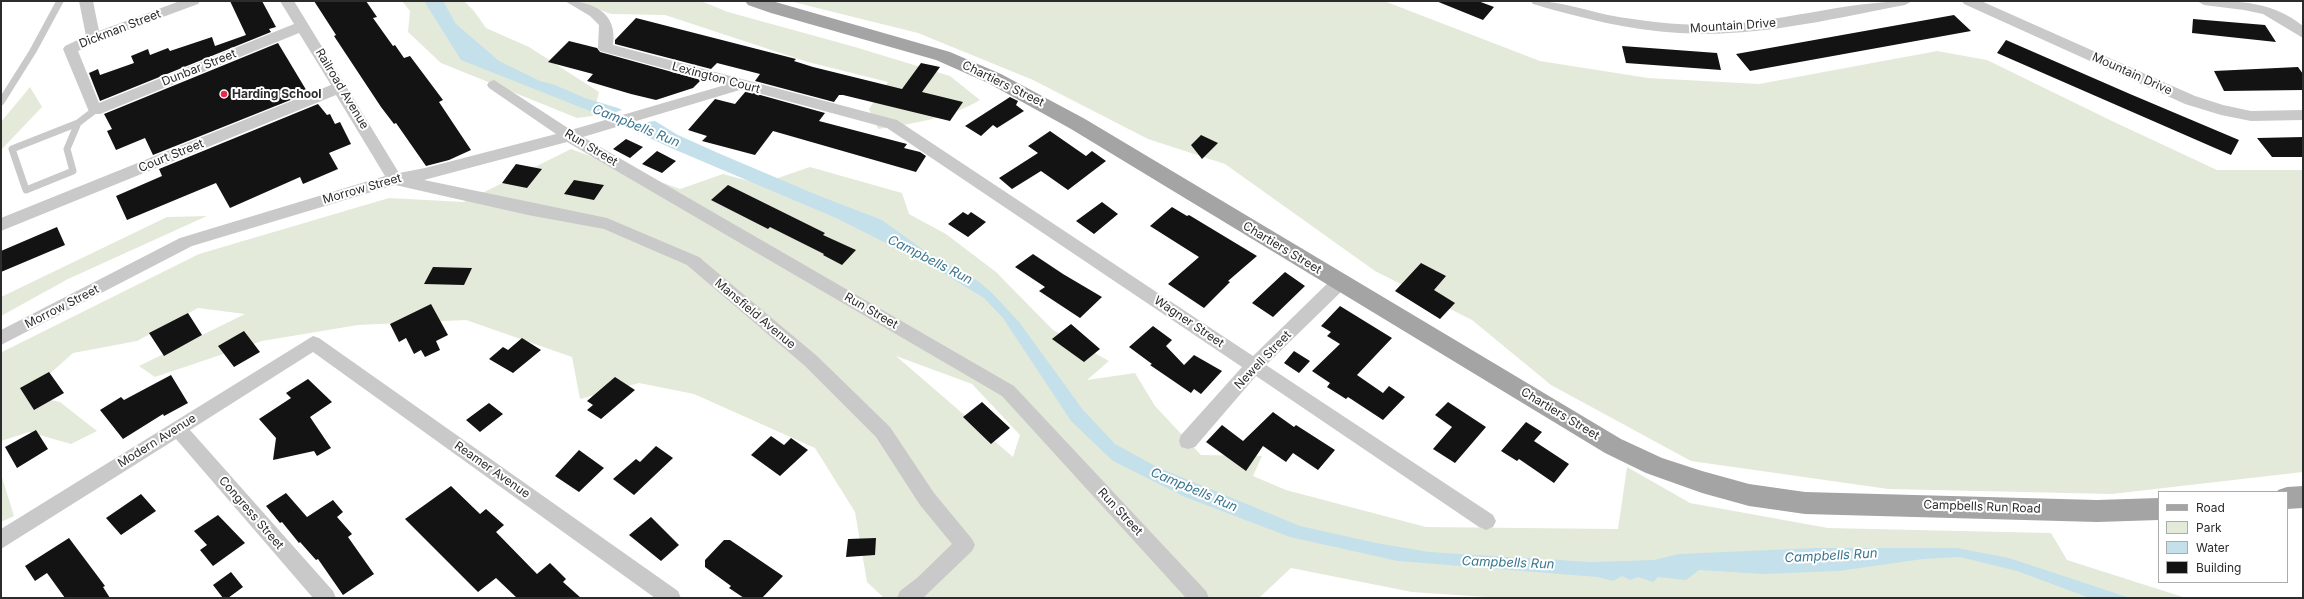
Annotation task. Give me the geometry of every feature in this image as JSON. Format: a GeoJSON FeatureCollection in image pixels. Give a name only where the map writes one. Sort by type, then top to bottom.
{"type":"FeatureCollection","features":[{"type":"Feature","properties":{"kind":"main road","name":"Chartiers Street"},"geometry":{"type":"LineString","coordinates":[[754,1],[810,19],[909,45],[944,56],[985,74],[1066,117],[1613,446],[1654,466],[1702,482],[1749,495],[1805,503]]}},
{"type":"Feature","properties":{"kind":"main road"},"geometry":{"type":"LineString","coordinates":[[2288,498],[2303,497]]}},
{"type":"Feature","properties":{"kind":"main road","name":"Campbells Run Road"},"geometry":{"type":"LineString","coordinates":[[1805,503],[2097,512],[2158,509]]}},
{"type":"Feature","properties":{"kind":"street"},"geometry":{"type":"LineString","coordinates":[[86,1],[93,38]]}},
{"type":"Feature","properties":{"kind":"street","name":"Dickman Street"},"geometry":{"type":"LineString","coordinates":[[95,110],[70,49],[93,38],[193,1]]}},
{"type":"Feature","properties":{"kind":"street","name":"Railroad Avenue"},"geometry":{"type":"LineString","coordinates":[[287,1],[341,86],[395,178]]}},
{"type":"Feature","properties":{"kind":"street","name":"Lexington Court"},"geometry":{"type":"LineString","coordinates":[[572,1],[595,13],[606,24],[607,37],[605,48],[892,124]]}},
{"type":"Feature","properties":{"kind":"street","name":"Mountain Drive"},"geometry":{"type":"LineString","coordinates":[[1538,1],[1582,15],[1626,24],[1689,29],[1726,29],[1785,22],[1905,1]]}},
{"type":"Feature","properties":{"kind":"street","name":"Mountain Drive"},"geometry":{"type":"LineString","coordinates":[[1969,1],[2190,100],[2251,116],[2303,115]]}},
{"type":"Feature","properties":{"kind":"street"},"geometry":{"type":"LineString","coordinates":[[2204,1],[2253,5],[2275,13],[2303,33]]}},
{"type":"Feature","properties":{"kind":"street","name":"Dunbar Street"},"geometry":{"type":"LineString","coordinates":[[95,110],[303,26]]}},
{"type":"Feature","properties":{"kind":"street","name":"Run Street"},"geometry":{"type":"LineString","coordinates":[[494,85],[569,136],[1008,391],[1199,598]]}},
{"type":"Feature","properties":{"kind":"street","name":"Morrow Street"},"geometry":{"type":"LineString","coordinates":[[1,338],[186,242],[395,178],[424,174],[569,136],[741,85]]}},
{"type":"Feature","properties":{"kind":"street","name":"Court Street"},"geometry":{"type":"LineString","coordinates":[[1,225],[341,86]]}},
{"type":"Feature","properties":{"kind":"street","name":"Wagner Street"},"geometry":{"type":"LineString","coordinates":[[892,124],[1255,365],[1486,521]]}},
{"type":"Feature","properties":{"kind":"street","name":"Mansfield Avenue"},"geometry":{"type":"LineString","coordinates":[[395,178],[528,209],[607,224],[693,261],[811,361],[883,432],[927,499],[965,545],[924,585],[907,598]]}},
{"type":"Feature","properties":{"kind":"street","name":"Newell Street"},"geometry":{"type":"LineString","coordinates":[[1188,440],[1255,365],[1340,282]]}},
{"type":"Feature","properties":{"kind":"street","name":"Modern Avenue"},"geometry":{"type":"LineString","coordinates":[[1,540],[312,343]]}},
{"type":"Feature","properties":{"kind":"street","name":"Reamer Avenue"},"geometry":{"type":"LineString","coordinates":[[312,343],[671,598]]}},
{"type":"Feature","properties":{"kind":"street","name":"Congress Street"},"geometry":{"type":"LineString","coordinates":[[177,428],[326,598]]}},
{"type":"Feature","properties":{"kind":"lane"},"geometry":{"type":"LineString","coordinates":[[1,102],[33,52],[60,1]]}},
{"type":"Feature","properties":{"kind":"lane"},"geometry":{"type":"LineString","coordinates":[[78,123],[67,150],[73,171],[26,190],[12,148],[78,123],[95,110]]}},
{"type":"Feature","properties":{"kind":"green space"},"geometry":{"type":"Polygon","coordinates":[[[402,1],[464,1],[474,11],[486,28],[529,47],[599,92],[593,116],[577,118],[441,63],[408,32],[410,11],[402,1]]]}},
{"type":"Feature","properties":{"kind":"green space"},"geometry":{"type":"Polygon","coordinates":[[[575,1],[701,1],[728,12],[855,47],[950,76],[980,100],[943,116],[878,129],[869,109],[888,82],[808,62],[665,15],[611,14],[575,1]]]}},
{"type":"Feature","properties":{"kind":"green space"},"geometry":{"type":"Polygon","coordinates":[[[789,1],[1384,1],[1540,61],[1648,78],[1759,84],[1937,51],[1987,60],[2217,170],[2303,170],[2303,472],[2112,494],[1888,489],[1691,461],[1551,385],[1472,320],[1375,271],[1225,164],[1148,139],[1033,80],[918,33],[789,1]]]}},
{"type":"Feature","properties":{"kind":"green space"},"geometry":{"type":"Polygon","coordinates":[[[30,87],[42,107],[1,150],[1,122],[30,87]]]}},
{"type":"Feature","properties":{"kind":"green space"},"geometry":{"type":"Polygon","coordinates":[[[571,149],[680,189],[723,174],[760,184],[810,167],[902,193],[909,214],[946,234],[996,272],[1053,330],[1109,361],[1087,380],[1135,373],[1155,406],[1201,455],[1262,456],[1253,476],[1286,490],[1426,527],[1618,529],[1627,467],[1690,503],[1828,528],[2051,533],[2067,560],[2186,598],[1501,598],[1412,592],[1291,568],[1259,598],[884,598],[867,582],[855,512],[815,448],[694,394],[639,383],[580,399],[572,357],[466,320],[358,325],[262,341],[155,377],[139,366],[245,314],[198,308],[137,341],[73,353],[26,395],[60,402],[97,431],[71,444],[29,432],[1,441],[2,352],[199,254],[389,198],[464,202],[571,149]],[[896,356],[1013,457],[1020,435],[972,384],[896,356]]]}},
{"type":"Feature","properties":{"kind":"green space"},"geometry":{"type":"Polygon","coordinates":[[[207,216],[68,279],[1,316],[1,297],[167,217],[207,216]]]}},
{"type":"Feature","properties":{"kind":"green space"},"geometry":{"type":"Polygon","coordinates":[[[1,474],[14,516],[1,522],[1,474]]]}},
{"type":"Feature","properties":{"kind":"water","name":"Campbells Run"},"geometry":{"type":"Polygon","coordinates":[[[424,1],[443,1],[456,24],[499,61],[540,81],[555,85],[585,98],[618,108],[647,122],[655,121],[678,135],[718,153],[817,195],[882,220],[929,254],[978,281],[992,293],[1019,322],[1083,410],[1115,444],[1157,467],[1300,526],[1376,543],[1429,552],[1591,562],[1654,560],[1679,554],[1815,548],[1957,548],[2009,558],[2130,598],[2090,598],[2017,571],[1960,557],[1923,559],[1839,571],[1764,574],[1699,570],[1686,580],[1658,577],[1653,582],[1638,577],[1630,580],[1622,576],[1613,581],[1598,577],[1398,561],[1290,537],[1185,497],[1113,461],[1071,421],[1003,318],[984,298],[930,265],[836,218],[671,148],[600,115],[461,60],[424,1]]]}},
{"type":"Feature","properties":{"kind":"pier"},"geometry":{"type":"Polygon","coordinates":[[[625,109],[651,121],[629,128],[604,116],[625,109]]]}},
{"type":"Feature","properties":{"kind":"building"},"geometry":{"type":"Polygon","coordinates":[[[230,1],[262,1],[276,27],[269,29],[271,32],[100,101],[89,73],[98,69],[100,75],[134,63],[131,56],[148,49],[150,55],[168,48],[170,51],[212,37],[215,46],[246,35],[230,1]]]}},
{"type":"Feature","properties":{"kind":"building"},"geometry":{"type":"Polygon","coordinates":[[[314,1],[366,1],[377,17],[373,18],[393,46],[395,45],[404,58],[410,56],[443,100],[439,102],[471,150],[449,160],[426,166],[396,123],[394,124],[381,107],[334,36],[336,35],[314,1]]]}},
{"type":"Feature","properties":{"kind":"building"},"geometry":{"type":"Polygon","coordinates":[[[1436,1],[1478,1],[1494,7],[1483,20],[1436,1]]]}},
{"type":"Feature","properties":{"kind":"building"},"geometry":{"type":"Polygon","coordinates":[[[1954,15],[1971,31],[1750,71],[1736,54],[1954,15]]]}},
{"type":"Feature","properties":{"kind":"building"},"geometry":{"type":"Polygon","coordinates":[[[636,18],[796,59],[794,61],[813,67],[902,89],[921,63],[940,67],[922,92],[963,102],[950,121],[843,95],[839,95],[834,102],[755,81],[760,74],[717,63],[711,69],[615,44],[615,40],[636,18]]]}},
{"type":"Feature","properties":{"kind":"building"},"geometry":{"type":"Polygon","coordinates":[[[2193,19],[2265,25],[2276,42],[2192,33],[2193,19]]]}},
{"type":"Feature","properties":{"kind":"building"},"geometry":{"type":"Polygon","coordinates":[[[2006,40],[2239,140],[2231,155],[1997,53],[2006,40]]]}},
{"type":"Feature","properties":{"kind":"building"},"geometry":{"type":"Polygon","coordinates":[[[569,41],[597,48],[600,52],[701,80],[693,88],[656,100],[587,81],[593,74],[548,62],[569,41]]]}},
{"type":"Feature","properties":{"kind":"building","name":"Harding School"},"geometry":{"type":"Polygon","coordinates":[[[278,43],[308,93],[153,155],[145,138],[116,150],[107,131],[112,129],[104,114],[278,43]]]}},
{"type":"Feature","properties":{"kind":"building"},"geometry":{"type":"Polygon","coordinates":[[[1622,46],[1717,53],[1721,70],[1626,63],[1622,46]]]}},
{"type":"Feature","properties":{"kind":"building"},"geometry":{"type":"Polygon","coordinates":[[[2298,67],[2303,74],[2303,90],[2224,91],[2214,71],[2298,67]]]}},
{"type":"Feature","properties":{"kind":"building"},"geometry":{"type":"Polygon","coordinates":[[[746,91],[825,113],[819,121],[907,144],[904,148],[920,152],[926,156],[916,172],[773,131],[755,155],[702,141],[707,136],[688,130],[715,99],[735,104],[746,91]]]}},
{"type":"Feature","properties":{"kind":"building"},"geometry":{"type":"Polygon","coordinates":[[[1010,97],[1018,101],[1016,105],[1024,111],[997,128],[993,125],[981,136],[965,126],[1010,97]]]}},
{"type":"Feature","properties":{"kind":"building"},"geometry":{"type":"Polygon","coordinates":[[[318,104],[327,115],[330,114],[335,124],[340,122],[351,144],[329,153],[338,169],[303,184],[300,177],[230,208],[216,183],[127,220],[116,196],[162,176],[159,169],[318,104]]]}},
{"type":"Feature","properties":{"kind":"building"},"geometry":{"type":"Polygon","coordinates":[[[1050,131],[1086,156],[1092,151],[1106,161],[1068,190],[1041,171],[1012,189],[999,178],[1038,153],[1028,146],[1050,131]]]}},
{"type":"Feature","properties":{"kind":"building"},"geometry":{"type":"Polygon","coordinates":[[[1201,135],[1218,143],[1202,159],[1191,145],[1201,135]]]}},
{"type":"Feature","properties":{"kind":"building"},"geometry":{"type":"Polygon","coordinates":[[[2303,137],[2303,157],[2272,157],[2257,138],[2303,137]]]}},
{"type":"Feature","properties":{"kind":"building"},"geometry":{"type":"Polygon","coordinates":[[[626,139],[643,147],[630,158],[613,149],[626,139]]]}},
{"type":"Feature","properties":{"kind":"building"},"geometry":{"type":"Polygon","coordinates":[[[657,151],[676,161],[662,173],[642,164],[657,151]]]}},
{"type":"Feature","properties":{"kind":"building"},"geometry":{"type":"Polygon","coordinates":[[[516,164],[542,169],[527,188],[502,183],[516,164]]]}},
{"type":"Feature","properties":{"kind":"building"},"geometry":{"type":"Polygon","coordinates":[[[574,180],[604,185],[594,200],[564,194],[574,180]]]}},
{"type":"Feature","properties":{"kind":"building"},"geometry":{"type":"Polygon","coordinates":[[[728,185],[825,233],[823,235],[856,250],[842,265],[823,255],[824,254],[770,227],[768,229],[711,200],[728,185]]]}},
{"type":"Feature","properties":{"kind":"building"},"geometry":{"type":"Polygon","coordinates":[[[1102,202],[1118,214],[1094,234],[1076,221],[1102,202]]]}},
{"type":"Feature","properties":{"kind":"building"},"geometry":{"type":"Polygon","coordinates":[[[1172,207],[1187,216],[1189,215],[1257,256],[1228,281],[1230,282],[1204,308],[1168,284],[1199,257],[1150,226],[1172,207]]]}},
{"type":"Feature","properties":{"kind":"building"},"geometry":{"type":"Polygon","coordinates":[[[963,212],[968,215],[971,212],[986,222],[968,237],[948,224],[963,212]]]}},
{"type":"Feature","properties":{"kind":"building"},"geometry":{"type":"Polygon","coordinates":[[[57,227],[65,245],[1,272],[1,251],[57,227]]]}},
{"type":"Feature","properties":{"kind":"building"},"geometry":{"type":"Polygon","coordinates":[[[1033,254],[1102,297],[1080,318],[1039,291],[1045,287],[1015,267],[1033,254]]]}},
{"type":"Feature","properties":{"kind":"building"},"geometry":{"type":"Polygon","coordinates":[[[1421,263],[1446,276],[1434,290],[1455,303],[1440,319],[1395,291],[1421,263]]]}},
{"type":"Feature","properties":{"kind":"building"},"geometry":{"type":"Polygon","coordinates":[[[433,267],[472,268],[464,285],[424,284],[433,267]]]}},
{"type":"Feature","properties":{"kind":"building"},"geometry":{"type":"Polygon","coordinates":[[[1285,272],[1305,286],[1273,317],[1252,303],[1285,272]]]}},
{"type":"Feature","properties":{"kind":"building"},"geometry":{"type":"Polygon","coordinates":[[[431,304],[448,335],[436,341],[440,350],[425,357],[421,350],[414,354],[406,338],[399,342],[390,324],[431,304]]]}},
{"type":"Feature","properties":{"kind":"building"},"geometry":{"type":"Polygon","coordinates":[[[1340,306],[1392,338],[1357,375],[1383,393],[1389,386],[1405,397],[1383,420],[1348,397],[1346,399],[1327,387],[1330,383],[1312,371],[1340,344],[1327,336],[1331,332],[1321,326],[1340,306]]]}},
{"type":"Feature","properties":{"kind":"building"},"geometry":{"type":"Polygon","coordinates":[[[188,313],[202,335],[164,356],[149,333],[188,313]]]}},
{"type":"Feature","properties":{"kind":"building"},"geometry":{"type":"Polygon","coordinates":[[[1071,324],[1100,349],[1084,362],[1052,339],[1071,324]]]}},
{"type":"Feature","properties":{"kind":"building"},"geometry":{"type":"Polygon","coordinates":[[[1153,326],[1172,340],[1166,346],[1184,365],[1194,355],[1222,371],[1201,394],[1194,389],[1191,393],[1150,365],[1152,364],[1129,347],[1153,326]]]}},
{"type":"Feature","properties":{"kind":"building"},"geometry":{"type":"Polygon","coordinates":[[[244,331],[260,352],[234,367],[218,346],[244,331]]]}},
{"type":"Feature","properties":{"kind":"building"},"geometry":{"type":"Polygon","coordinates":[[[522,338],[541,350],[513,373],[489,359],[503,347],[508,350],[522,338]]]}},
{"type":"Feature","properties":{"kind":"building"},"geometry":{"type":"Polygon","coordinates":[[[1294,351],[1310,361],[1299,373],[1284,363],[1294,351]]]}},
{"type":"Feature","properties":{"kind":"building"},"geometry":{"type":"Polygon","coordinates":[[[49,372],[64,393],[34,410],[20,388],[49,372]]]}},
{"type":"Feature","properties":{"kind":"building"},"geometry":{"type":"Polygon","coordinates":[[[171,375],[188,403],[164,416],[163,414],[123,439],[100,410],[121,397],[124,400],[171,375]]]}},
{"type":"Feature","properties":{"kind":"building"},"geometry":{"type":"Polygon","coordinates":[[[615,377],[635,390],[601,419],[587,410],[593,405],[587,401],[615,377]]]}},
{"type":"Feature","properties":{"kind":"building"},"geometry":{"type":"Polygon","coordinates":[[[308,379],[332,402],[310,417],[331,448],[317,456],[314,451],[273,460],[276,438],[259,419],[291,398],[286,393],[308,379]]]}},
{"type":"Feature","properties":{"kind":"building"},"geometry":{"type":"Polygon","coordinates":[[[982,402],[1010,428],[991,444],[963,417],[982,402]]]}},
{"type":"Feature","properties":{"kind":"building"},"geometry":{"type":"Polygon","coordinates":[[[1448,402],[1486,427],[1455,463],[1433,449],[1452,427],[1435,415],[1448,402]]]}},
{"type":"Feature","properties":{"kind":"building"},"geometry":{"type":"Polygon","coordinates":[[[489,403],[503,414],[480,432],[466,420],[489,403]]]}},
{"type":"Feature","properties":{"kind":"building"},"geometry":{"type":"Polygon","coordinates":[[[1273,412],[1294,427],[1296,425],[1335,450],[1318,470],[1293,453],[1286,462],[1263,446],[1246,471],[1206,442],[1222,425],[1243,441],[1273,412]]]}},
{"type":"Feature","properties":{"kind":"building"},"geometry":{"type":"Polygon","coordinates":[[[1526,422],[1542,432],[1534,441],[1569,464],[1554,483],[1519,459],[1517,461],[1501,451],[1526,422]]]}},
{"type":"Feature","properties":{"kind":"building"},"geometry":{"type":"Polygon","coordinates":[[[36,430],[48,449],[17,468],[5,447],[36,430]]]}},
{"type":"Feature","properties":{"kind":"building"},"geometry":{"type":"Polygon","coordinates":[[[771,436],[784,445],[791,438],[808,450],[780,476],[751,455],[771,436]]]}},
{"type":"Feature","properties":{"kind":"building"},"geometry":{"type":"Polygon","coordinates":[[[656,446],[673,458],[634,495],[613,479],[636,459],[640,462],[656,446]]]}},
{"type":"Feature","properties":{"kind":"building"},"geometry":{"type":"Polygon","coordinates":[[[579,450],[604,468],[579,492],[555,476],[579,450]]]}},
{"type":"Feature","properties":{"kind":"building"},"geometry":{"type":"Polygon","coordinates":[[[451,486],[480,514],[486,509],[504,525],[496,532],[537,574],[550,563],[566,579],[563,582],[581,598],[517,598],[496,578],[478,592],[405,519],[451,486]]]}},
{"type":"Feature","properties":{"kind":"building"},"geometry":{"type":"Polygon","coordinates":[[[286,493],[307,517],[333,500],[343,512],[337,517],[352,534],[348,537],[374,574],[343,595],[318,559],[316,560],[300,542],[299,543],[282,522],[280,523],[266,506],[286,493]]]}},
{"type":"Feature","properties":{"kind":"building"},"geometry":{"type":"Polygon","coordinates":[[[141,494],[156,511],[121,535],[106,518],[141,494]]]}},
{"type":"Feature","properties":{"kind":"building"},"geometry":{"type":"Polygon","coordinates":[[[218,515],[245,543],[213,566],[200,550],[207,545],[194,531],[218,515]]]}},
{"type":"Feature","properties":{"kind":"building"},"geometry":{"type":"Polygon","coordinates":[[[651,517],[679,545],[661,561],[629,535],[651,517]]]}},
{"type":"Feature","properties":{"kind":"building"},"geometry":{"type":"Polygon","coordinates":[[[69,538],[105,586],[103,587],[110,598],[65,598],[47,573],[35,581],[25,566],[69,538]]]}},
{"type":"Feature","properties":{"kind":"building"},"geometry":{"type":"Polygon","coordinates":[[[876,538],[875,555],[846,557],[848,539],[876,538]]]}},
{"type":"Feature","properties":{"kind":"building"},"geometry":{"type":"Polygon","coordinates":[[[724,540],[730,540],[783,576],[762,598],[744,598],[729,588],[731,586],[705,567],[705,560],[724,540]]]}},
{"type":"Feature","properties":{"kind":"building"},"geometry":{"type":"Polygon","coordinates":[[[231,572],[243,587],[228,598],[223,598],[213,585],[231,572]]]}},
{"type":"Feature","properties":{"kind":"place","name":"Harding School"},"geometry":{"type":"Point","coordinates":[224,94]}}]}
